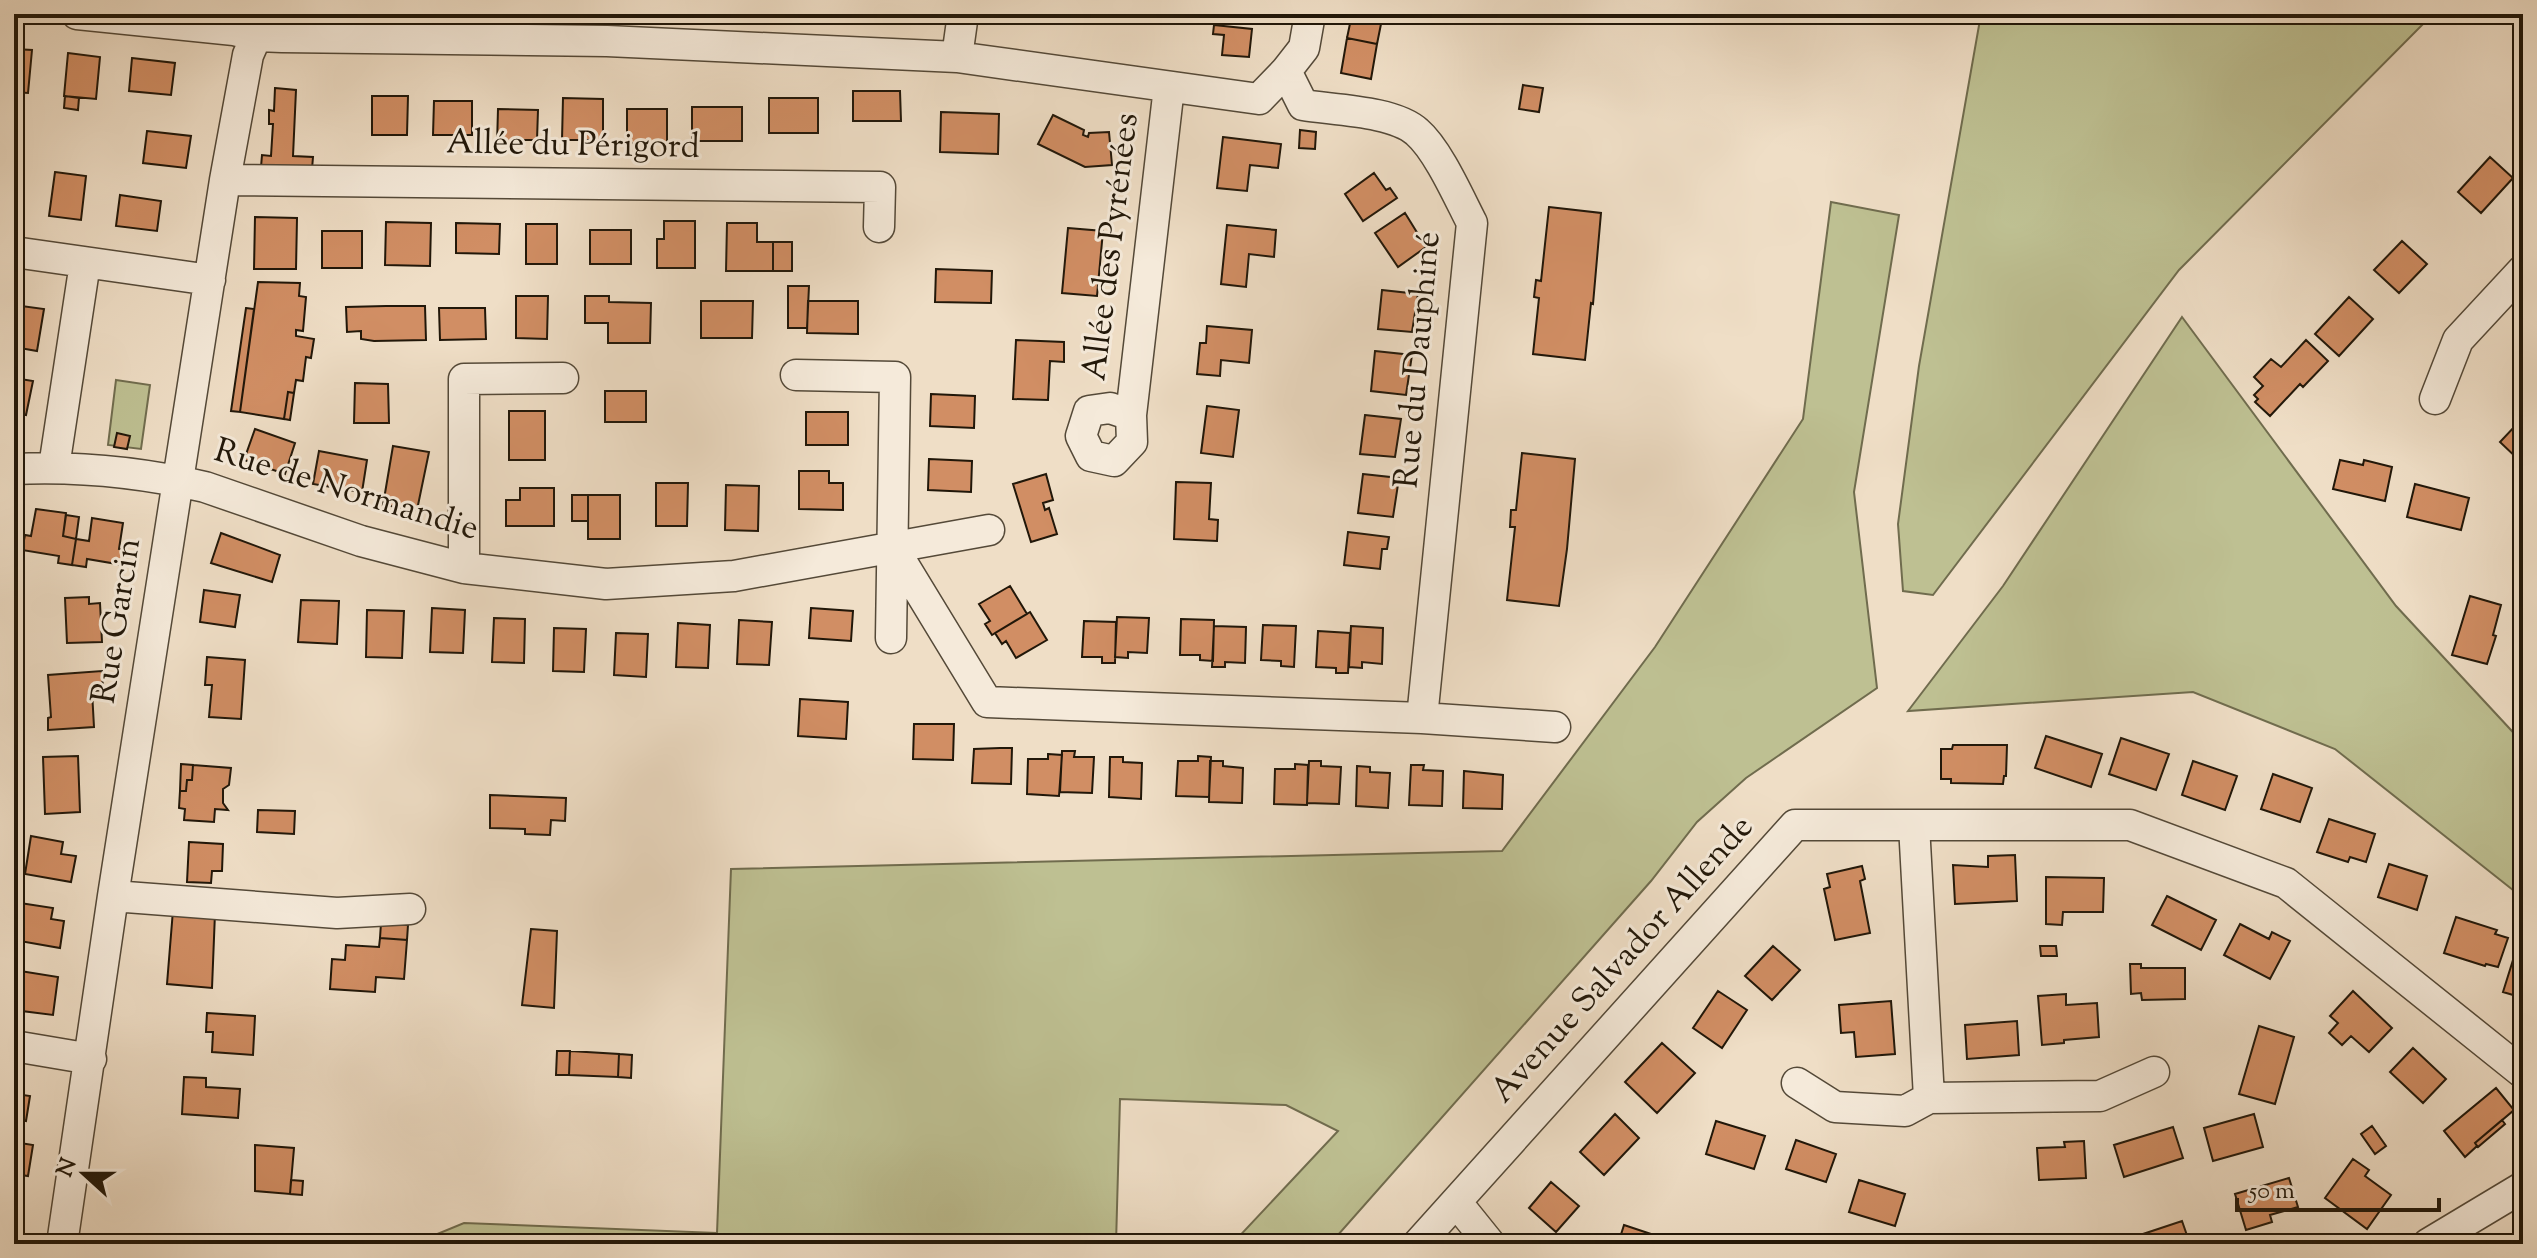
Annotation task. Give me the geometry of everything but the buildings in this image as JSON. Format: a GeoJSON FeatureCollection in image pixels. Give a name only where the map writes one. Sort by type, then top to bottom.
{"type":"FeatureCollection","features":[{"type":"Feature","properties":{"kind":"street"},"geometry":{"type":"LineString","coordinates":[[77,14],[234,30],[262,25],[608,28],[957,57],[1259,99],[1304,48],[1310,14]]}},
{"type":"Feature","properties":{"kind":"street"},"geometry":{"type":"LineString","coordinates":[[957,57],[963,14]]}},
{"type":"Feature","properties":{"kind":"street","name":"Rue Garcin"},"geometry":{"type":"LineString","coordinates":[[62,1244],[225,180],[248,55],[262,25]]}},
{"type":"Feature","properties":{"kind":"street","name":"Rue du Dauphiné"},"geometry":{"type":"LineString","coordinates":[[1286,71],[1303,105],[1394,119],[1418,132],[1446,171],[1472,223],[1422,718]]}},
{"type":"Feature","properties":{"kind":"street","name":"Allée des Pyrénées"},"geometry":{"type":"LineString","coordinates":[[1131,415],[1169,87]]}},
{"type":"Feature","properties":{"kind":"street","name":"Allée du Périgord"},"geometry":{"type":"LineString","coordinates":[[225,180],[880,187],[879,227]]}},
{"type":"Feature","properties":{"kind":"street"},"geometry":{"type":"LineString","coordinates":[[14,252],[210,280]]}},
{"type":"Feature","properties":{"kind":"street"},"geometry":{"type":"LineString","coordinates":[[54,467],[85,263]]}},
{"type":"Feature","properties":{"kind":"street"},"geometry":{"type":"LineString","coordinates":[[2435,399],[2458,340],[2523,270]]}},
{"type":"Feature","properties":{"kind":"street"},"geometry":{"type":"LineString","coordinates":[[796,375],[895,377],[891,638]]}},
{"type":"Feature","properties":{"kind":"street"},"geometry":{"type":"LineString","coordinates":[[464,568],[456,394],[464,379],[563,378]]}},
{"type":"Feature","properties":{"kind":"street","name":"Rue de Normandie"},"geometry":{"type":"LineString","coordinates":[[14,469],[54,467],[179,481],[205,487],[361,541],[464,568],[606,584],[734,576],[989,530]]}},
{"type":"Feature","properties":{"kind":"street"},"geometry":{"type":"LineString","coordinates":[[892,546],[987,702],[1422,718],[1555,727]]}},
{"type":"Feature","properties":{"kind":"street","name":"Avenue Salvador Allende"},"geometry":{"type":"LineString","coordinates":[[1418,1244],[1795,825],[2130,825],[2286,883],[2523,1073]]}},
{"type":"Feature","properties":{"kind":"street"},"geometry":{"type":"LineString","coordinates":[[1914,825],[1929,1098]]}},
{"type":"Feature","properties":{"kind":"street"},"geometry":{"type":"LineString","coordinates":[[113,896],[337,913],[410,909]]}},
{"type":"Feature","properties":{"kind":"street"},"geometry":{"type":"LineString","coordinates":[[14,1046],[91,1059]]}},
{"type":"Feature","properties":{"kind":"street"},"geometry":{"type":"LineString","coordinates":[[1797,1083],[1835,1107],[1905,1111],[1929,1098],[2100,1096],[2154,1072]]}},
{"type":"Feature","properties":{"kind":"street"},"geometry":{"type":"LineString","coordinates":[[2428,1244],[2523,1187]]}},
{"type":"Feature","properties":{"kind":"street"},"geometry":{"type":"LineString","coordinates":[[1457,1203],[1490,1244]]}},
{"type":"Feature","properties":{"kind":"green space"},"geometry":{"type":"Polygon","coordinates":[[[1981,14],[2433,14],[2179,270],[1933,595],[1903,591],[1898,524],[1919,366],[1981,14]]]}},
{"type":"Feature","properties":{"kind":"green space"},"geometry":{"type":"Polygon","coordinates":[[[1831,202],[1899,215],[1854,492],[1877,688],[1746,778],[1697,822],[1651,881],[1330,1244],[1232,1244],[1338,1131],[1286,1105],[1120,1099],[1116,1244],[413,1244],[464,1223],[717,1233],[731,869],[1502,851],[1655,647],[1803,419],[1831,202]]]}},
{"type":"Feature","properties":{"kind":"green space"},"geometry":{"type":"Polygon","coordinates":[[[2182,317],[2396,606],[2523,743],[2523,898],[2335,749],[2193,692],[1908,711],[2003,586],[2182,317]]]}},
{"type":"Feature","properties":{"kind":"green space"},"geometry":{"type":"Polygon","coordinates":[[[116,380],[150,385],[141,449],[108,445],[116,380]]]}}]}
